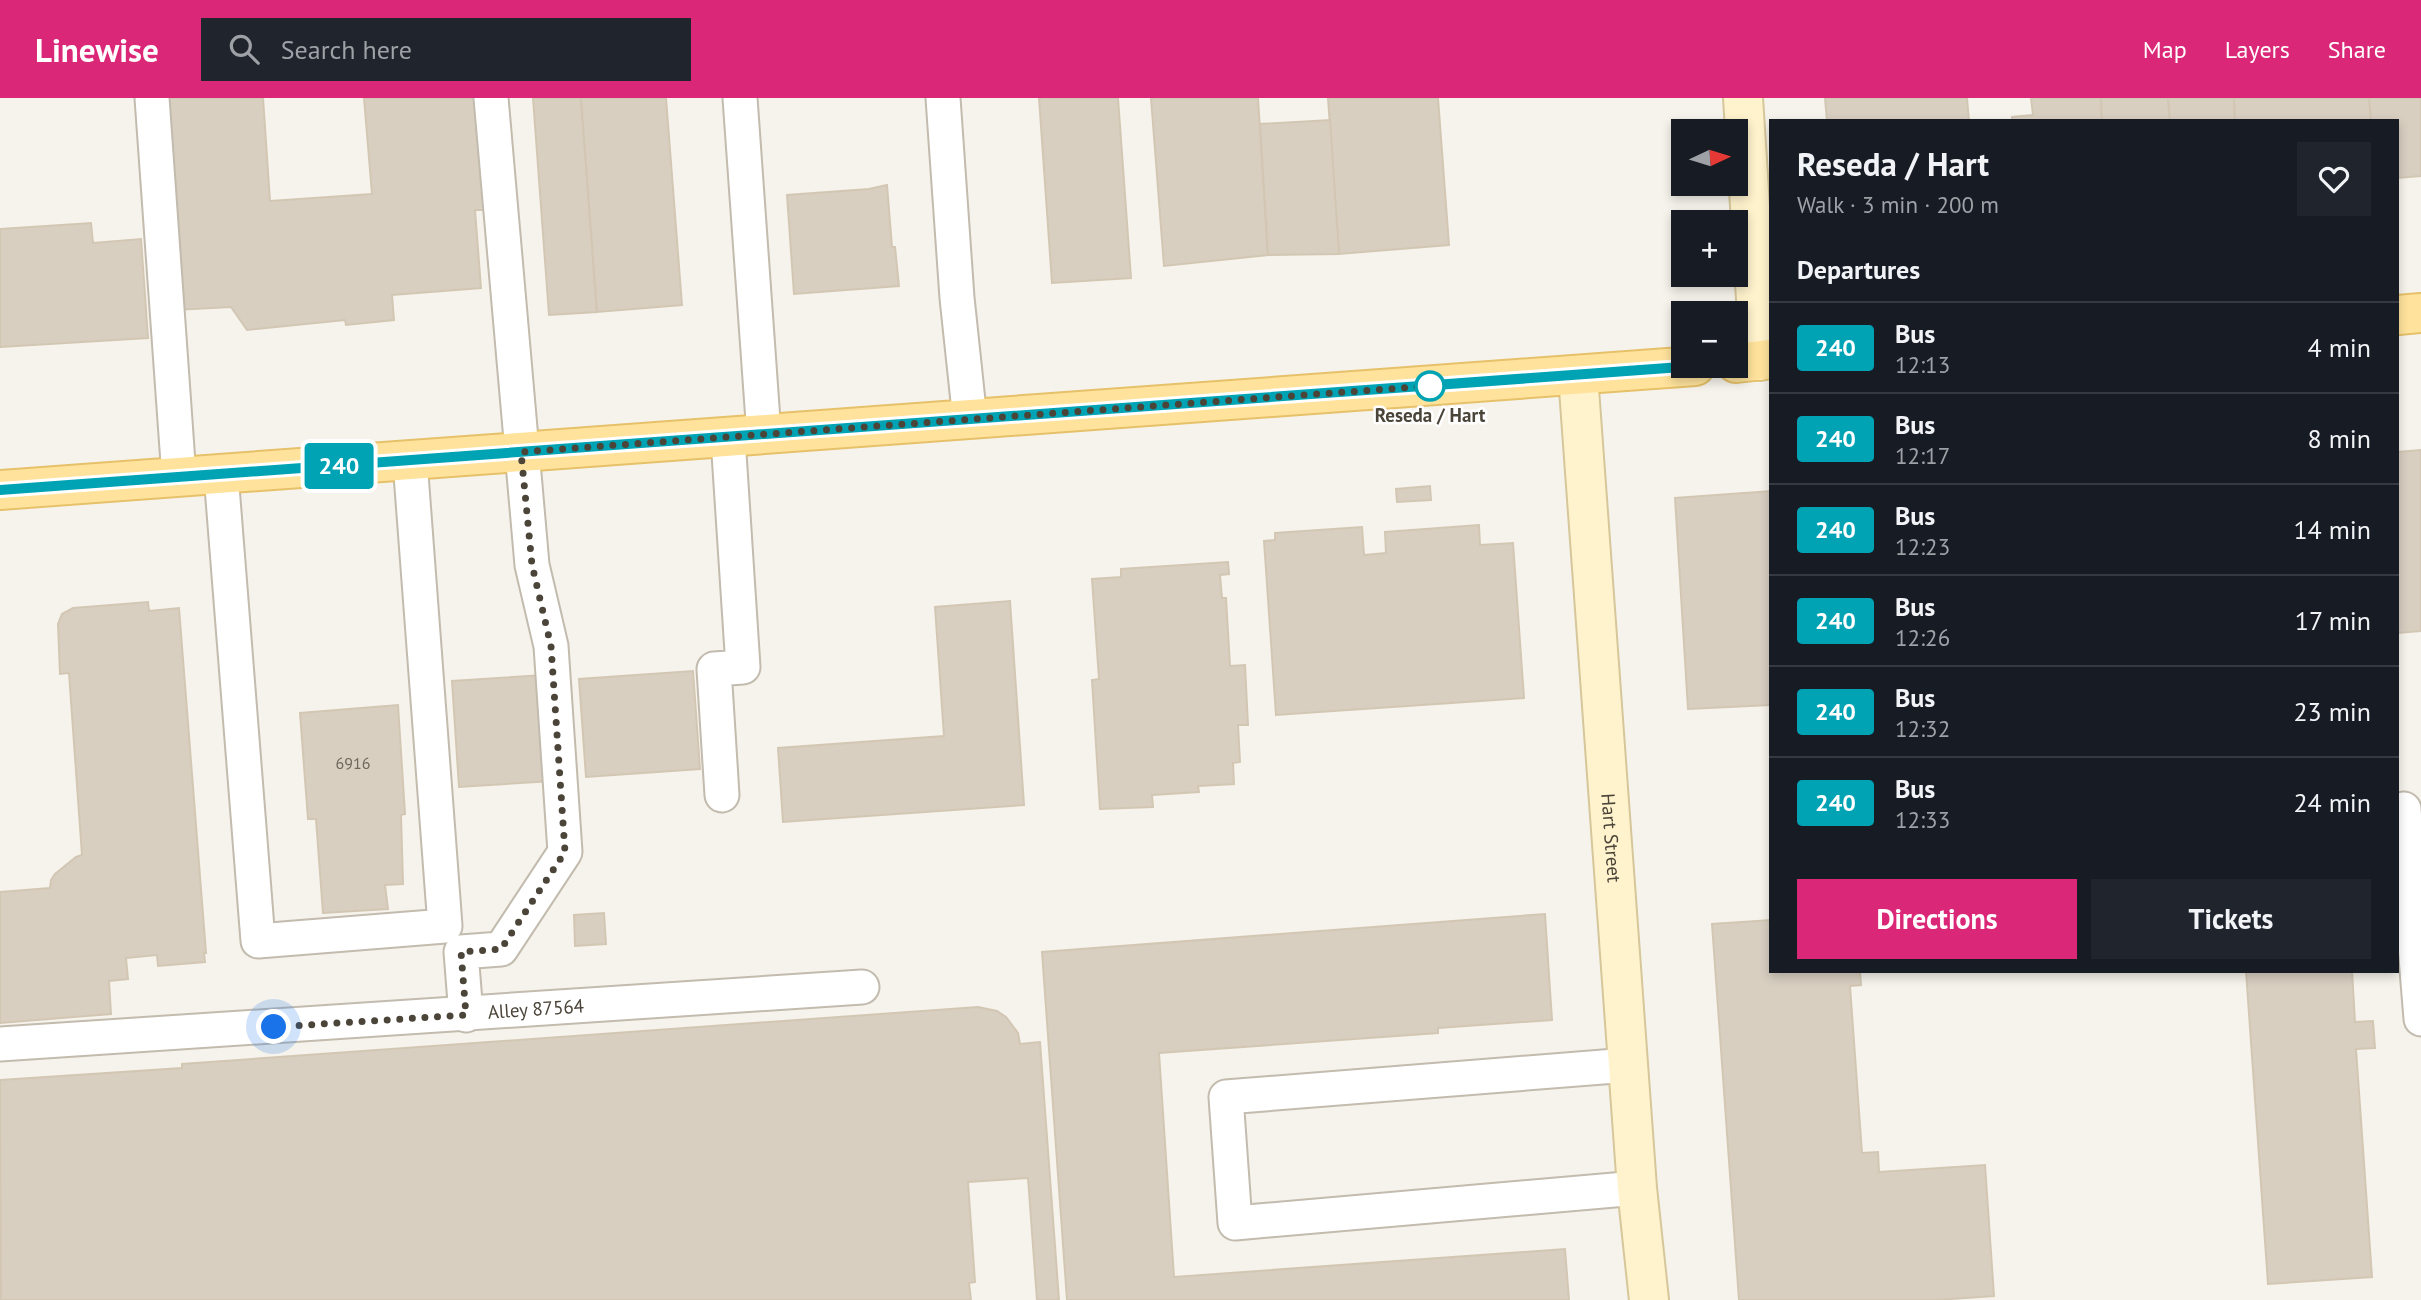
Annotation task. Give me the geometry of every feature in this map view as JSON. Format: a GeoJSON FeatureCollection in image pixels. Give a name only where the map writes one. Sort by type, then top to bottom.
{"type":"FeatureCollection","features":[{"type":"Feature","properties":{"kind":"main road"},"geometry":{"type":"LineString","coordinates":[[2399,315],[2421,313]]}},
{"type":"Feature","properties":{"kind":"main road"},"geometry":{"type":"LineString","coordinates":[[0,490],[1671,368]]}},
{"type":"Feature","properties":{"kind":"street"},"geometry":{"type":"LineString","coordinates":[[1743,98],[1756,361]]}},
{"type":"Feature","properties":{"kind":"street","name":"Hart Street"},"geometry":{"type":"LineString","coordinates":[[1578,375],[1637,1188],[1649,1300]]}},
{"type":"Feature","properties":{"kind":"lane"},"geometry":{"type":"LineString","coordinates":[[152,98],[179,477]]}},
{"type":"Feature","properties":{"kind":"lane"},"geometry":{"type":"LineString","coordinates":[[466,1015],[461,952],[501,949],[565,852],[551,646],[532,565],[491,98]]}},
{"type":"Feature","properties":{"kind":"lane"},"geometry":{"type":"LineString","coordinates":[[722,795],[714,669],[743,667],[746,436],[740,98]]}},
{"type":"Feature","properties":{"kind":"lane"},"geometry":{"type":"LineString","coordinates":[[943,98],[957,298],[970,420]]}},
{"type":"Feature","properties":{"kind":"lane"},"geometry":{"type":"LineString","coordinates":[[221,474],[258,941],[445,926],[410,461]]}},
{"type":"Feature","properties":{"kind":"lane"},"geometry":{"type":"LineString","coordinates":[[2404,809],[2421,1019]]}},
{"type":"Feature","properties":{"kind":"lane","name":"Alley 87564"},"geometry":{"type":"LineString","coordinates":[[0,1044],[862,987]]}},
{"type":"Feature","properties":{"kind":"lane"},"geometry":{"type":"LineString","coordinates":[[1628,1065],[1226,1097],[1235,1223],[1637,1188]]}},
{"type":"Feature","properties":{"kind":"building"},"geometry":{"type":"Polygon","coordinates":[[[161,98],[263,98],[270,201],[372,194],[364,98],[478,98],[486,210],[475,210],[481,288],[392,295],[394,320],[346,325],[345,320],[247,330],[231,307],[175,310],[161,98]]]}},
{"type":"Feature","properties":{"kind":"building"},"geometry":{"type":"Polygon","coordinates":[[[533,98],[581,98],[597,312],[549,315],[533,98]]]}},
{"type":"Feature","properties":{"kind":"building"},"geometry":{"type":"Polygon","coordinates":[[[581,98],[666,98],[682,305],[597,312],[581,98]]]}},
{"type":"Feature","properties":{"kind":"building"},"geometry":{"type":"Polygon","coordinates":[[[1039,98],[1118,98],[1131,278],[1052,283],[1039,98]]]}},
{"type":"Feature","properties":{"kind":"building"},"geometry":{"type":"Polygon","coordinates":[[[1151,98],[1258,98],[1268,255],[1164,266],[1151,98]]]}},
{"type":"Feature","properties":{"kind":"building"},"geometry":{"type":"Polygon","coordinates":[[[1328,98],[1438,98],[1449,245],[1339,254],[1328,98]]]}},
{"type":"Feature","properties":{"kind":"building"},"geometry":{"type":"Polygon","coordinates":[[[1825,98],[1967,98],[1969,119],[1827,119],[1825,98]]]}},
{"type":"Feature","properties":{"kind":"building"},"geometry":{"type":"Polygon","coordinates":[[[2031,98],[2101,98],[2102,119],[2012,119],[2033,115],[2031,98]]]}},
{"type":"Feature","properties":{"kind":"building"},"geometry":{"type":"Polygon","coordinates":[[[2101,98],[2168,98],[2170,119],[2102,119],[2101,98]]]}},
{"type":"Feature","properties":{"kind":"building"},"geometry":{"type":"Polygon","coordinates":[[[2168,98],[2234,98],[2235,119],[2170,119],[2168,98]]]}},
{"type":"Feature","properties":{"kind":"building"},"geometry":{"type":"Polygon","coordinates":[[[2234,98],[2369,98],[2371,119],[2235,119],[2234,98]]]}},
{"type":"Feature","properties":{"kind":"building"},"geometry":{"type":"Polygon","coordinates":[[[2369,98],[2421,98],[2421,176],[2399,178],[2399,119],[2371,119],[2369,98]]]}},
{"type":"Feature","properties":{"kind":"building"},"geometry":{"type":"Polygon","coordinates":[[[1330,120],[1339,254],[1268,255],[1260,124],[1330,120]]]}},
{"type":"Feature","properties":{"kind":"building"},"geometry":{"type":"Polygon","coordinates":[[[887,185],[892,247],[895,247],[899,286],[794,294],[787,195],[869,189],[887,185]]]}},
{"type":"Feature","properties":{"kind":"building"},"geometry":{"type":"Polygon","coordinates":[[[91,223],[93,243],[141,239],[148,338],[0,347],[0,229],[91,223]]]}},
{"type":"Feature","properties":{"kind":"building"},"geometry":{"type":"Polygon","coordinates":[[[2421,450],[2421,631],[2399,633],[2399,452],[2421,450]]]}},
{"type":"Feature","properties":{"kind":"building"},"geometry":{"type":"Polygon","coordinates":[[[1430,486],[1431,500],[1397,502],[1396,489],[1430,486]]]}},
{"type":"Feature","properties":{"kind":"building"},"geometry":{"type":"Polygon","coordinates":[[[1769,491],[1769,705],[1688,709],[1675,498],[1769,491]]]}},
{"type":"Feature","properties":{"kind":"building"},"geometry":{"type":"Polygon","coordinates":[[[1479,525],[1480,545],[1513,543],[1524,698],[1276,715],[1264,541],[1275,540],[1275,533],[1362,527],[1364,555],[1386,553],[1385,532],[1479,525]]]}},
{"type":"Feature","properties":{"kind":"building"},"geometry":{"type":"Polygon","coordinates":[[[1228,562],[1229,574],[1220,575],[1222,598],[1226,598],[1230,666],[1245,665],[1248,725],[1238,725],[1240,762],[1233,763],[1234,784],[1198,786],[1199,792],[1152,795],[1153,807],[1100,809],[1092,680],[1099,679],[1092,579],[1121,577],[1121,569],[1228,562]]]}},
{"type":"Feature","properties":{"kind":"building"},"geometry":{"type":"Polygon","coordinates":[[[1010,601],[1024,805],[783,822],[778,748],[944,736],[935,607],[1010,601]]]}},
{"type":"Feature","properties":{"kind":"building"},"geometry":{"type":"Polygon","coordinates":[[[148,602],[149,611],[179,608],[205,962],[158,966],[157,955],[126,958],[128,979],[109,981],[111,1014],[0,1023],[0,892],[50,888],[55,874],[82,855],[69,673],[60,674],[58,624],[62,614],[73,608],[148,602]]]}},
{"type":"Feature","properties":{"kind":"building"},"geometry":{"type":"Polygon","coordinates":[[[693,671],[700,769],[586,777],[579,679],[693,671]]]}},
{"type":"Feature","properties":{"kind":"building"},"geometry":{"type":"Polygon","coordinates":[[[544,675],[552,781],[459,787],[452,681],[544,675]]]}},
{"type":"Feature","properties":{"kind":"building"},"geometry":{"type":"Polygon","coordinates":[[[398,705],[405,814],[401,815],[403,884],[385,885],[388,909],[323,913],[316,819],[308,819],[300,713],[398,705]]]}},
{"type":"Feature","properties":{"kind":"building"},"geometry":{"type":"Polygon","coordinates":[[[604,913],[606,944],[575,946],[574,915],[604,913]]]}},
{"type":"Feature","properties":{"kind":"building"},"geometry":{"type":"Polygon","coordinates":[[[1545,914],[1552,1020],[1438,1028],[1438,1033],[1159,1053],[1174,1277],[1565,1249],[1569,1300],[1067,1300],[1042,952],[1545,914]]]}},
{"type":"Feature","properties":{"kind":"building"},"geometry":{"type":"Polygon","coordinates":[[[1769,920],[1769,973],[1860,973],[1861,985],[1850,986],[1862,1153],[1878,1152],[1879,1172],[1985,1165],[1994,1296],[1937,1300],[1739,1300],[1712,924],[1769,920]]]}},
{"type":"Feature","properties":{"kind":"building"},"geometry":{"type":"Polygon","coordinates":[[[2246,973],[2352,973],[2355,1022],[2373,1021],[2375,1048],[2356,1049],[2372,1277],[2268,1284],[2246,973]]]}},
{"type":"Feature","properties":{"kind":"building"},"geometry":{"type":"Polygon","coordinates":[[[978,1007],[997,1011],[1006,1017],[1018,1033],[1020,1044],[1040,1042],[1059,1300],[1037,1300],[1028,1178],[968,1182],[975,1282],[969,1283],[971,1300],[1,1300],[0,1080],[182,1068],[182,1064],[978,1007]]]}},
{"type":"Feature","properties":{"kind":"bus line","name":"240"},"geometry":{"type":"LineString","coordinates":[[0,490],[1671,368]]}},
{"type":"Feature","properties":{"kind":"place","name":"Reseda / Hart"},"geometry":{"type":"Point","coordinates":[1430,386]}},
{"type":"Feature","properties":{"kind":"route"},"geometry":{"type":"LineString","coordinates":[[274,1027],[466,1015],[461,952],[501,949],[565,852],[551,646],[532,565],[521,452],[1442,385],[1430,386]]}}]}
